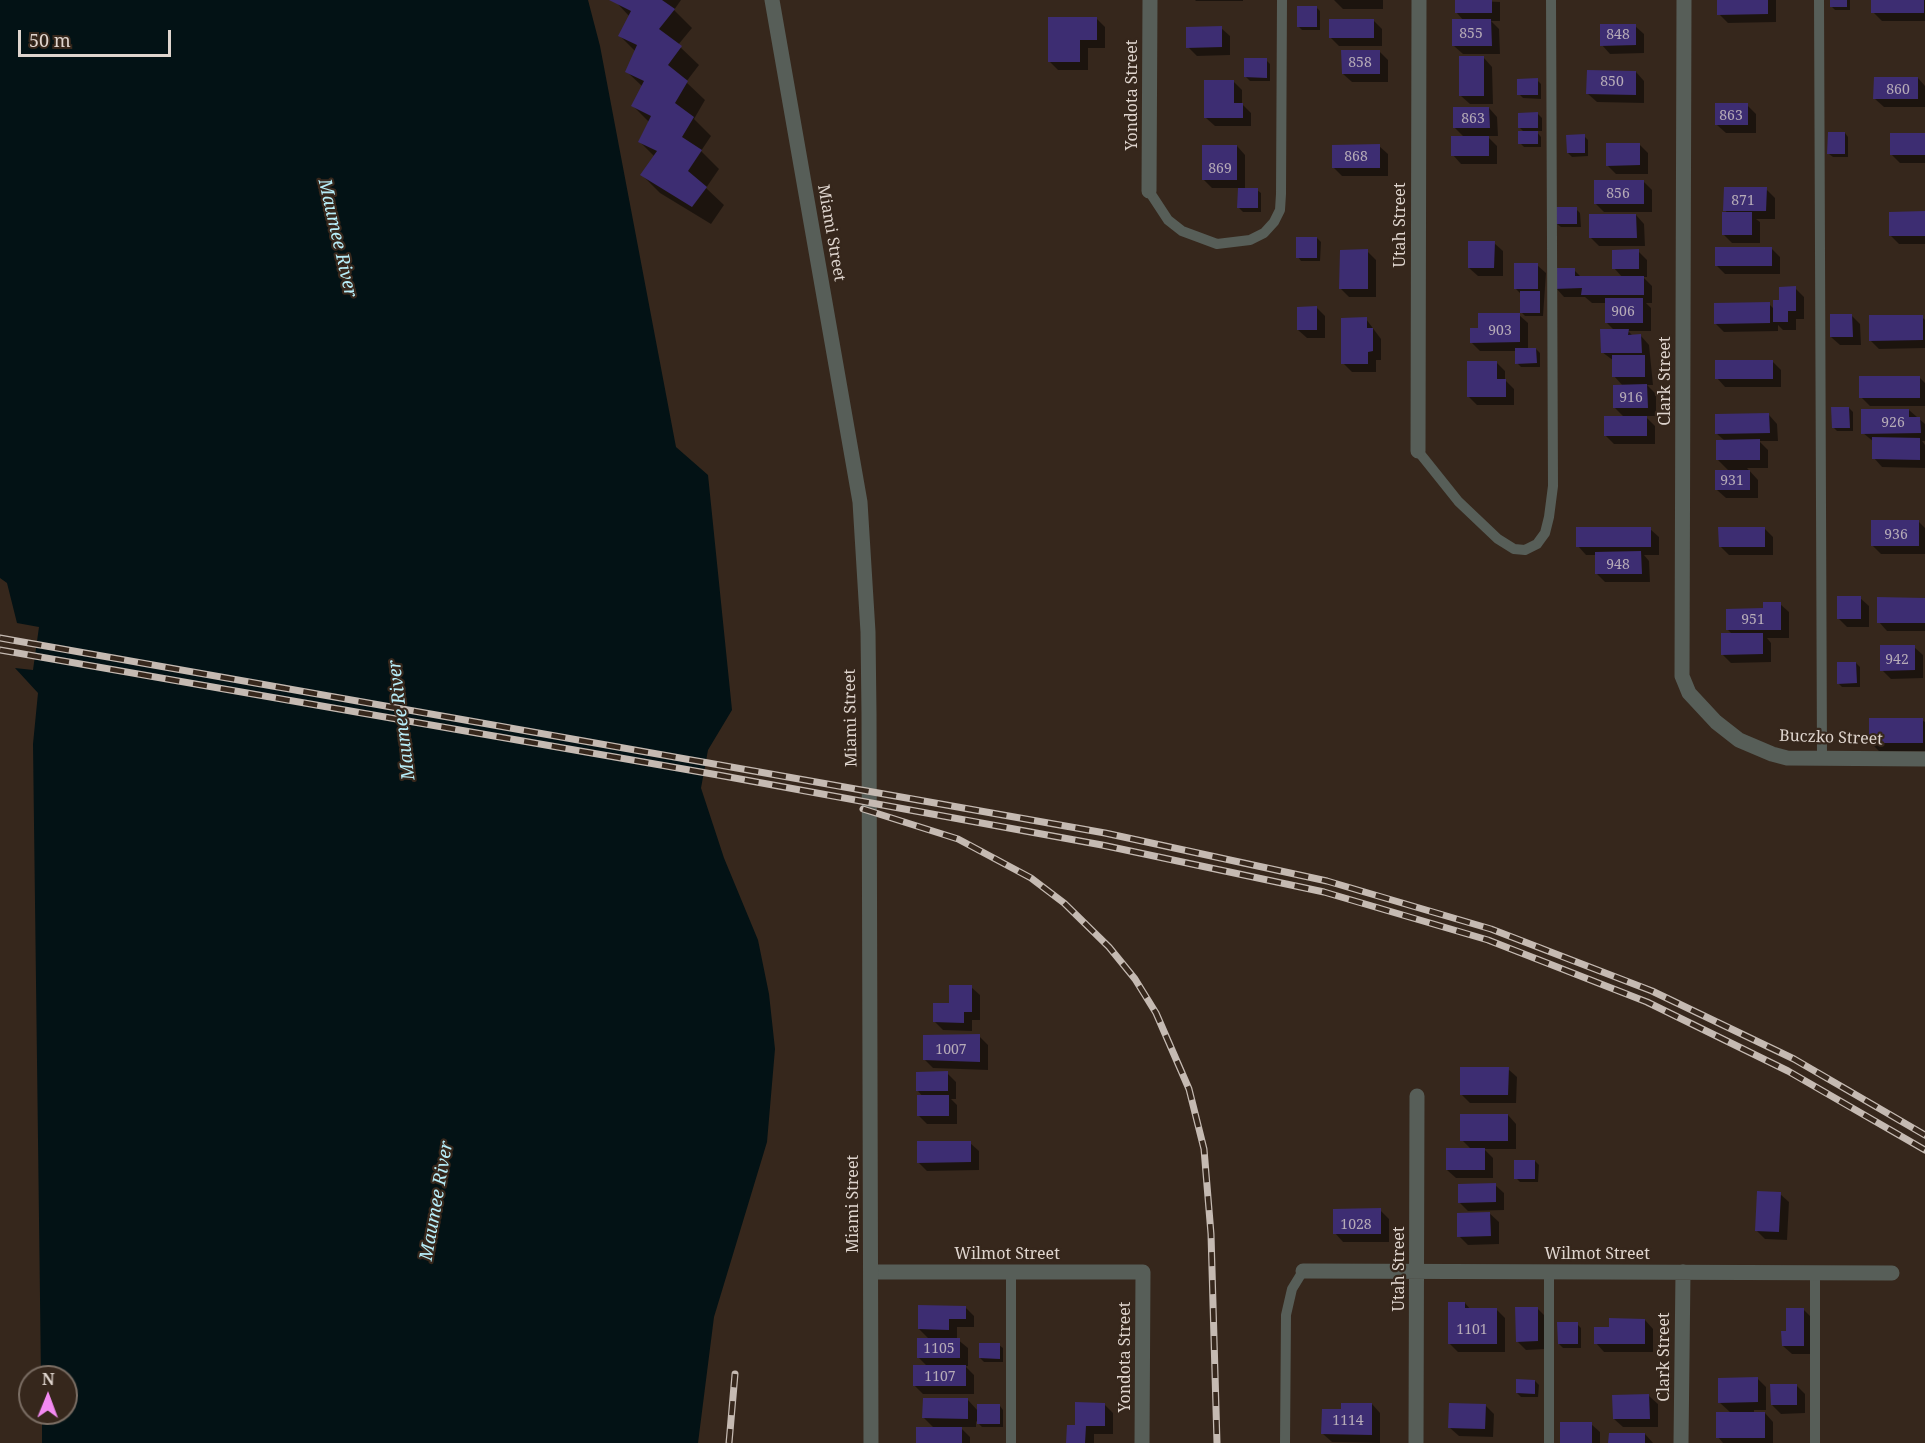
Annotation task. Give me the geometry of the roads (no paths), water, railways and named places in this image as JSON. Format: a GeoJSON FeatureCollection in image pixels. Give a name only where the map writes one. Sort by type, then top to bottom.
{"type":"FeatureCollection","features":[{"type":"Feature","properties":{"kind":"street","name":"Miami Street"},"geometry":{"type":"LineString","coordinates":[[772,0],[860,502],[868,632],[872,1443]]}},
{"type":"Feature","properties":{"kind":"street","name":"Yondota Street"},"geometry":{"type":"LineString","coordinates":[[1149,190],[1150,0]]}},
{"type":"Feature","properties":{"kind":"street","name":"Utah Street"},"geometry":{"type":"LineString","coordinates":[[1418,451],[1419,0]]}},
{"type":"Feature","properties":{"kind":"street","name":"Clark Street"},"geometry":{"type":"LineString","coordinates":[[1684,0],[1682,676],[1689,693],[1700,706],[1739,740]]}},
{"type":"Feature","properties":{"kind":"street","name":"Buczko Street"},"geometry":{"type":"LineString","coordinates":[[1739,740],[1787,758],[1925,759]]}},
{"type":"Feature","properties":{"kind":"street","name":"Utah Street"},"geometry":{"type":"LineString","coordinates":[[1416,1443],[1417,1096]]}},
{"type":"Feature","properties":{"kind":"street","name":"Wilmot Street"},"geometry":{"type":"LineString","coordinates":[[1303,1271],[1892,1273]]}},
{"type":"Feature","properties":{"kind":"street","name":"Wilmot Street"},"geometry":{"type":"LineString","coordinates":[[871,1272],[1143,1272]]}},
{"type":"Feature","properties":{"kind":"street","name":"Yondota Street"},"geometry":{"type":"LineString","coordinates":[[1142,1443],[1143,1272]]}},
{"type":"Feature","properties":{"kind":"street","name":"Clark Street"},"geometry":{"type":"LineString","coordinates":[[1681,1443],[1683,1272]]}},
{"type":"Feature","properties":{"kind":"lane"},"geometry":{"type":"LineString","coordinates":[[1149,190],[1168,220],[1182,231],[1217,244],[1250,240],[1264,233],[1274,222],[1280,210],[1281,194],[1282,0]]}},
{"type":"Feature","properties":{"kind":"lane"},"geometry":{"type":"LineString","coordinates":[[1418,451],[1458,501],[1498,539],[1514,549],[1525,550],[1537,544],[1545,532],[1553,486],[1551,0]]}},
{"type":"Feature","properties":{"kind":"lane"},"geometry":{"type":"LineString","coordinates":[[1820,0],[1822,758]]}},
{"type":"Feature","properties":{"kind":"lane"},"geometry":{"type":"LineString","coordinates":[[1285,1443],[1286,1315],[1292,1289],[1303,1271]]}},
{"type":"Feature","properties":{"kind":"lane"},"geometry":{"type":"LineString","coordinates":[[1549,1271],[1549,1443]]}},
{"type":"Feature","properties":{"kind":"lane"},"geometry":{"type":"LineString","coordinates":[[1011,1272],[1011,1443]]}},
{"type":"Feature","properties":{"kind":"lane"},"geometry":{"type":"LineString","coordinates":[[1815,1273],[1815,1443]]}},
{"type":"Feature","properties":{"kind":"water","name":"Maumee River"},"geometry":{"type":"Polygon","coordinates":[[[0,0],[588,0],[600,46],[676,447],[708,475],[732,710],[708,750],[701,788],[724,858],[758,940],[769,994],[775,1049],[767,1142],[714,1317],[698,1443],[42,1443],[42,1425],[78,1425],[78,1365],[41,1365],[33,744],[38,693],[15,668],[33,670],[39,627],[17,623],[7,583],[0,578],[0,0]]]}},
{"type":"Feature","properties":{"kind":"railway"},"geometry":{"type":"LineString","coordinates":[[0,638],[1105,833],[1327,881],[1491,929],[1652,991],[1794,1059],[1925,1135]]}},
{"type":"Feature","properties":{"kind":"railway"},"geometry":{"type":"LineString","coordinates":[[0,650],[718,775],[1102,845],[1324,892],[1488,940],[1647,1002],[1788,1071],[1925,1150]]}},
{"type":"Feature","properties":{"kind":"railway"},"geometry":{"type":"LineString","coordinates":[[863,809],[958,839],[1031,878],[1064,903],[1109,947],[1135,979],[1156,1013],[1189,1089],[1204,1149],[1211,1234],[1217,1443]]}},
{"type":"Feature","properties":{"kind":"railway"},"geometry":{"type":"LineString","coordinates":[[729,1443],[735,1374]]}}]}
